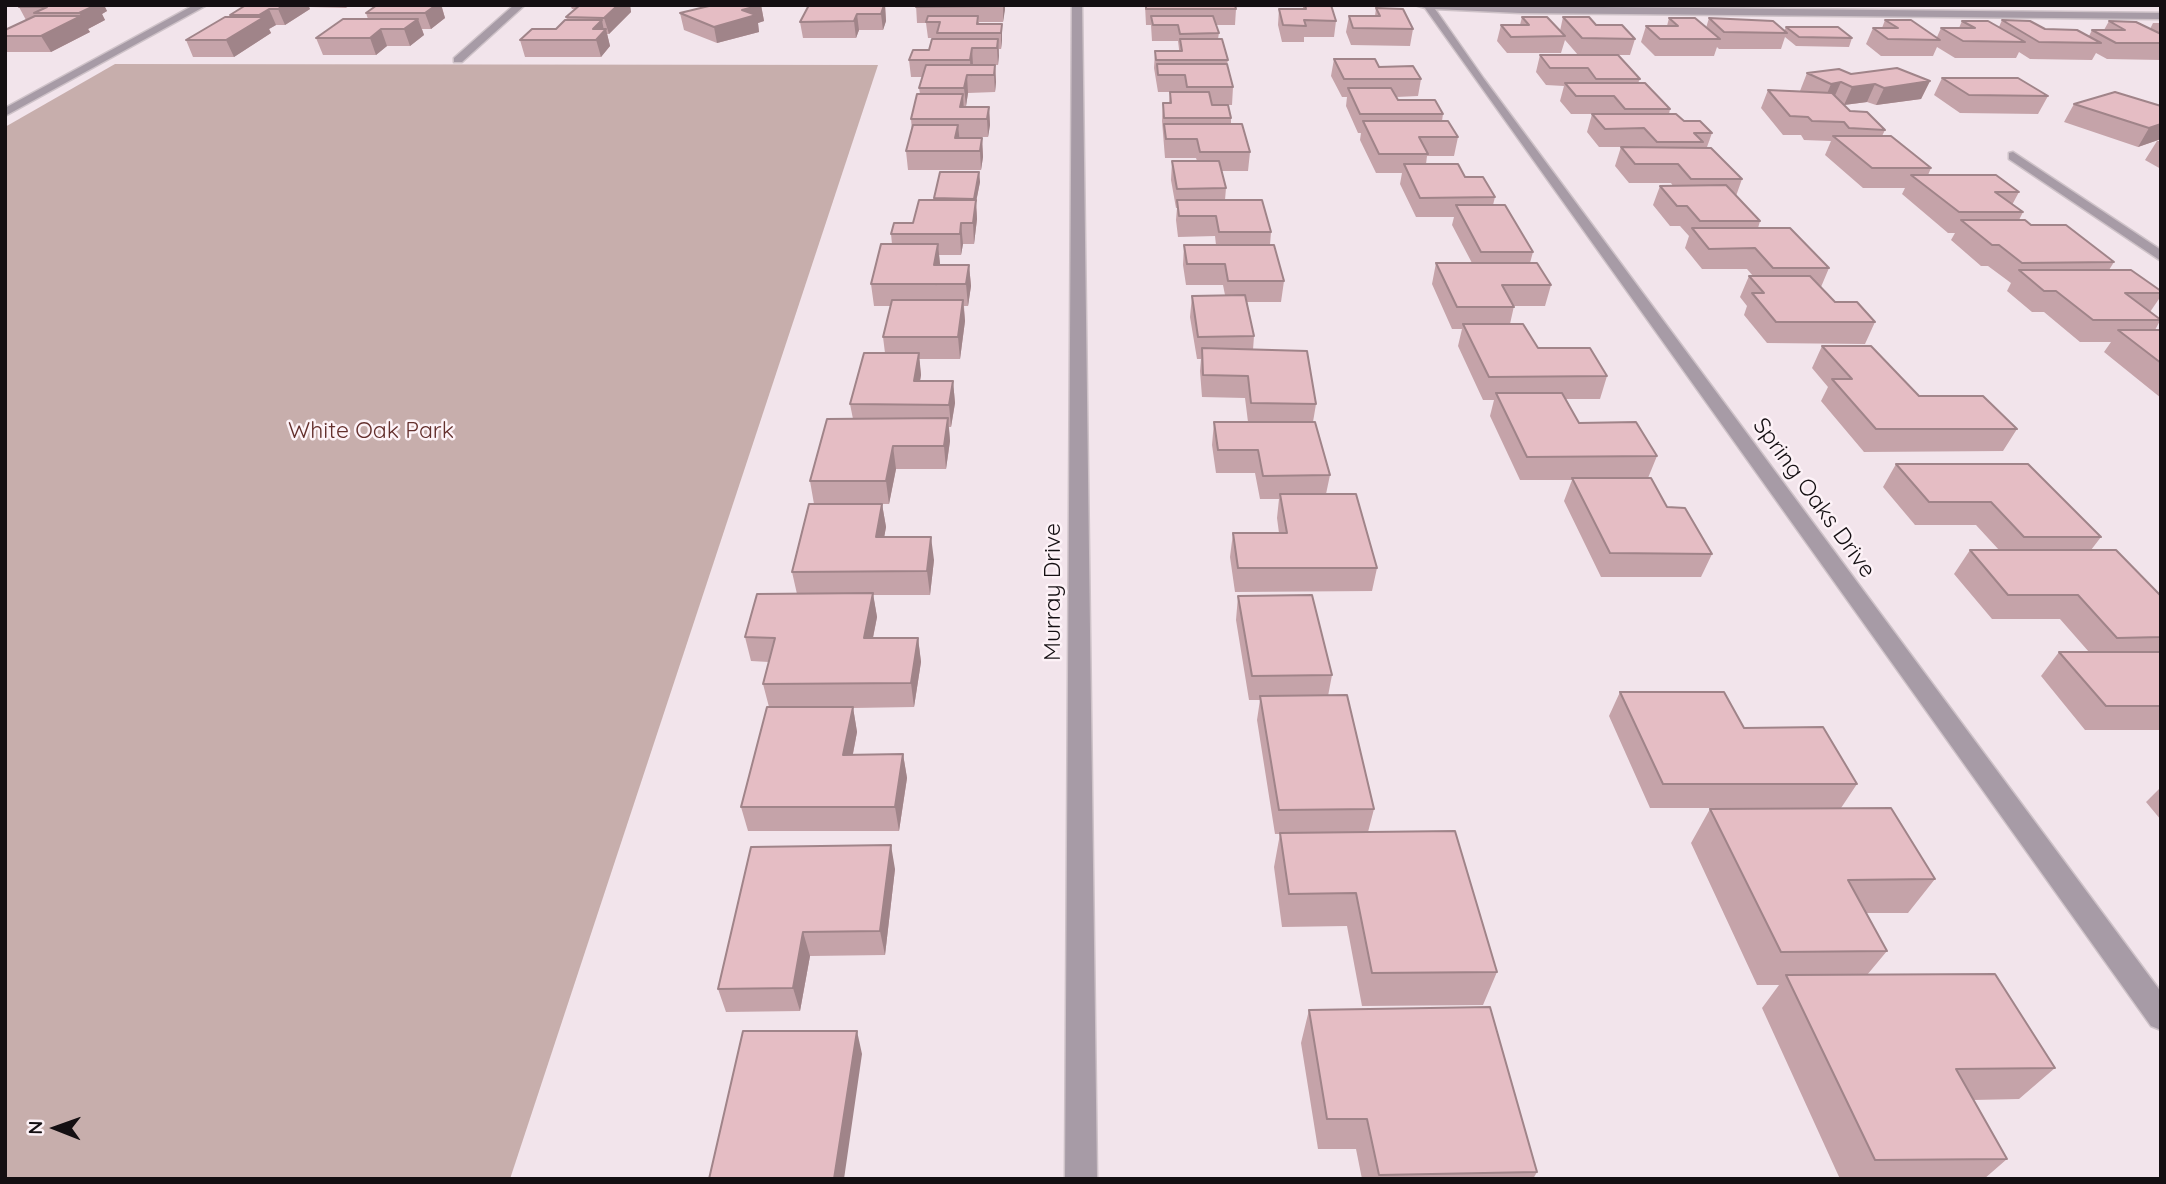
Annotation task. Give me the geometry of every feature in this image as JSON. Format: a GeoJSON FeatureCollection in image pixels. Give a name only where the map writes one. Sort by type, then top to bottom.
{"type":"FeatureCollection","features":[{"type":"Feature","properties":{"kind":"street"},"geometry":{"type":"LineString","coordinates":[[5,113],[202,5]]}},
{"type":"Feature","properties":{"kind":"street"},"geometry":{"type":"LineString","coordinates":[[458,60],[520,5]]}},
{"type":"Feature","properties":{"kind":"street","name":"Murray Drive"},"geometry":{"type":"LineString","coordinates":[[1077,5],[1081,1179]]}},
{"type":"Feature","properties":{"kind":"street"},"geometry":{"type":"LineString","coordinates":[[1424,6],[1548,11],[2161,16]]}},
{"type":"Feature","properties":{"kind":"street","name":"Spring Oaks Drive"},"geometry":{"type":"LineString","coordinates":[[1424,6],[2161,1016]]}},
{"type":"Feature","properties":{"kind":"street"},"geometry":{"type":"LineString","coordinates":[[2013,156],[2161,257]]}},
{"type":"Feature","properties":{"kind":"green space","name":"White Oak Park"},"geometry":{"type":"Polygon","coordinates":[[[115,64],[878,65],[510,1179],[5,1179],[5,127],[115,64]]]}},
{"type":"Feature","properties":{"kind":"building"},"geometry":{"type":"Polygon","coordinates":[[[96,5],[79,13],[34,13],[47,7],[19,7],[96,5]]]}},
{"type":"Feature","properties":{"kind":"building"},"geometry":{"type":"Polygon","coordinates":[[[246,5],[284,5],[259,15],[230,15],[246,5]]]}},
{"type":"Feature","properties":{"kind":"building"},"geometry":{"type":"Polygon","coordinates":[[[377,5],[436,5],[425,13],[366,13],[377,5]]]}},
{"type":"Feature","properties":{"kind":"building"},"geometry":{"type":"Polygon","coordinates":[[[580,5],[618,5],[604,18],[566,17],[580,5]]]}},
{"type":"Feature","properties":{"kind":"building"},"geometry":{"type":"Polygon","coordinates":[[[713,5],[761,5],[742,10],[756,15],[714,27],[680,13],[713,5]]]}},
{"type":"Feature","properties":{"kind":"building"},"geometry":{"type":"Polygon","coordinates":[[[809,5],[884,5],[881,14],[857,14],[854,21],[800,22],[809,5]]]}},
{"type":"Feature","properties":{"kind":"building"},"geometry":{"type":"Polygon","coordinates":[[[1003,5],[1003,6],[916,7],[1003,5]]]}},
{"type":"Feature","properties":{"kind":"building"},"geometry":{"type":"Polygon","coordinates":[[[1146,5],[1235,5],[1236,9],[1146,9],[1146,5]]]}},
{"type":"Feature","properties":{"kind":"building"},"geometry":{"type":"Polygon","coordinates":[[[1305,5],[1331,5],[1336,21],[1304,20],[1306,26],[1283,25],[1279,9],[1306,9],[1305,5]]]}},
{"type":"Feature","properties":{"kind":"building"},"geometry":{"type":"Polygon","coordinates":[[[1376,8],[1403,9],[1413,29],[1353,28],[1349,16],[1380,16],[1376,8]]]}},
{"type":"Feature","properties":{"kind":"building"},"geometry":{"type":"Polygon","coordinates":[[[35,16],[81,16],[41,36],[5,36],[5,30],[35,16]]]}},
{"type":"Feature","properties":{"kind":"building"},"geometry":{"type":"Polygon","coordinates":[[[928,16],[978,16],[977,24],[1002,24],[1001,33],[937,33],[940,22],[926,22],[928,16]]]}},
{"type":"Feature","properties":{"kind":"building"},"geometry":{"type":"Polygon","coordinates":[[[1151,16],[1213,16],[1219,33],[1180,34],[1178,25],[1153,25],[1151,16]]]}},
{"type":"Feature","properties":{"kind":"building"},"geometry":{"type":"Polygon","coordinates":[[[225,17],[264,17],[226,40],[186,40],[225,17]]]}},
{"type":"Feature","properties":{"kind":"building"},"geometry":{"type":"Polygon","coordinates":[[[1522,17],[1547,17],[1565,36],[1511,37],[1501,25],[1529,25],[1522,17]]]}},
{"type":"Feature","properties":{"kind":"building"},"geometry":{"type":"Polygon","coordinates":[[[1563,17],[1589,17],[1596,25],[1622,25],[1635,39],[1582,38],[1563,17]]]}},
{"type":"Feature","properties":{"kind":"building"},"geometry":{"type":"Polygon","coordinates":[[[1669,18],[1695,18],[1720,39],[1660,39],[1646,26],[1678,26],[1669,18]]]}},
{"type":"Feature","properties":{"kind":"building"},"geometry":{"type":"Polygon","coordinates":[[[1709,18],[1773,21],[1787,33],[1724,32],[1709,18]]]}},
{"type":"Feature","properties":{"kind":"building"},"geometry":{"type":"Polygon","coordinates":[[[343,19],[418,19],[404,29],[381,29],[370,38],[316,38],[343,19]]]}},
{"type":"Feature","properties":{"kind":"building"},"geometry":{"type":"Polygon","coordinates":[[[565,20],[602,20],[593,29],[606,29],[596,40],[520,40],[532,29],[556,29],[565,20]]]}},
{"type":"Feature","properties":{"kind":"building"},"geometry":{"type":"Polygon","coordinates":[[[1885,20],[1911,20],[1940,40],[1888,39],[1873,28],[1898,28],[1885,20]]]}},
{"type":"Feature","properties":{"kind":"building"},"geometry":{"type":"Polygon","coordinates":[[[2002,20],[2030,21],[2045,29],[2077,30],[2101,43],[2039,42],[2002,20]]]}},
{"type":"Feature","properties":{"kind":"building"},"geometry":{"type":"Polygon","coordinates":[[[1962,21],[1988,21],[2025,42],[1963,41],[1941,28],[1975,28],[1962,21]]]}},
{"type":"Feature","properties":{"kind":"building"},"geometry":{"type":"Polygon","coordinates":[[[2109,21],[2136,22],[2161,34],[2161,43],[2116,43],[2092,30],[2125,30],[2109,21]]]}},
{"type":"Feature","properties":{"kind":"building"},"geometry":{"type":"Polygon","coordinates":[[[1786,27],[1838,27],[1852,38],[1799,37],[1786,27]]]}},
{"type":"Feature","properties":{"kind":"building"},"geometry":{"type":"Polygon","coordinates":[[[932,39],[998,39],[997,48],[972,48],[970,60],[909,60],[913,50],[929,50],[932,39]]]}},
{"type":"Feature","properties":{"kind":"building"},"geometry":{"type":"Polygon","coordinates":[[[1180,39],[1222,39],[1228,60],[1156,60],[1155,51],[1182,51],[1180,39]]]}},
{"type":"Feature","properties":{"kind":"building"},"geometry":{"type":"Polygon","coordinates":[[[1540,55],[1618,55],[1640,79],[1596,79],[1588,68],[1550,68],[1540,55]]]}},
{"type":"Feature","properties":{"kind":"building"},"geometry":{"type":"Polygon","coordinates":[[[1334,59],[1375,59],[1379,67],[1413,66],[1421,79],[1344,79],[1334,59]]]}},
{"type":"Feature","properties":{"kind":"building"},"geometry":{"type":"Polygon","coordinates":[[[1157,64],[1227,64],[1233,87],[1187,87],[1185,75],[1158,75],[1157,64]]]}},
{"type":"Feature","properties":{"kind":"building"},"geometry":{"type":"Polygon","coordinates":[[[926,65],[995,65],[994,75],[967,75],[964,88],[919,88],[926,65]]]}},
{"type":"Feature","properties":{"kind":"building"},"geometry":{"type":"Polygon","coordinates":[[[1897,68],[1930,81],[1884,88],[1875,84],[1852,87],[1841,82],[1831,84],[1807,73],[1839,69],[1851,74],[1897,68]]]}},
{"type":"Feature","properties":{"kind":"building"},"geometry":{"type":"Polygon","coordinates":[[[1942,78],[2018,78],[2048,96],[1969,95],[1942,78]]]}},
{"type":"Feature","properties":{"kind":"building"},"geometry":{"type":"Polygon","coordinates":[[[1565,83],[1645,83],[1670,109],[1625,109],[1614,96],[1576,96],[1565,83]]]}},
{"type":"Feature","properties":{"kind":"building"},"geometry":{"type":"Polygon","coordinates":[[[1348,88],[1391,88],[1398,100],[1435,100],[1443,114],[1360,114],[1348,88]]]}},
{"type":"Feature","properties":{"kind":"building"},"geometry":{"type":"Polygon","coordinates":[[[1768,90],[1832,93],[1850,111],[1867,112],[1885,130],[1849,128],[1844,122],[1812,121],[1808,117],[1790,116],[1768,90]]]}},
{"type":"Feature","properties":{"kind":"building"},"geometry":{"type":"Polygon","coordinates":[[[1170,92],[1209,92],[1212,105],[1228,105],[1231,118],[1164,118],[1163,103],[1171,103],[1170,92]]]}},
{"type":"Feature","properties":{"kind":"building"},"geometry":{"type":"Polygon","coordinates":[[[2115,92],[2161,106],[2161,124],[2149,128],[2074,104],[2115,92]]]}},
{"type":"Feature","properties":{"kind":"building"},"geometry":{"type":"Polygon","coordinates":[[[917,94],[963,94],[960,107],[989,107],[987,119],[911,119],[917,94]]]}},
{"type":"Feature","properties":{"kind":"building"},"geometry":{"type":"Polygon","coordinates":[[[1592,114],[1676,114],[1684,121],[1700,121],[1712,133],[1694,133],[1703,142],[1657,142],[1644,128],[1605,129],[1592,114]]]}},
{"type":"Feature","properties":{"kind":"building"},"geometry":{"type":"Polygon","coordinates":[[[1363,121],[1448,121],[1458,137],[1419,137],[1428,154],[1379,154],[1363,121]]]}},
{"type":"Feature","properties":{"kind":"building"},"geometry":{"type":"Polygon","coordinates":[[[1164,124],[1242,124],[1250,152],[1200,152],[1197,139],[1166,139],[1164,124]]]}},
{"type":"Feature","properties":{"kind":"building"},"geometry":{"type":"Polygon","coordinates":[[[913,125],[958,125],[955,138],[982,138],[980,151],[906,151],[913,125]]]}},
{"type":"Feature","properties":{"kind":"building"},"geometry":{"type":"Polygon","coordinates":[[[1833,136],[1891,136],[1931,168],[1872,168],[1833,136]]]}},
{"type":"Feature","properties":{"kind":"building"},"geometry":{"type":"Polygon","coordinates":[[[1621,147],[1711,148],[1742,179],[1691,179],[1678,164],[1635,164],[1621,147]]]}},
{"type":"Feature","properties":{"kind":"building"},"geometry":{"type":"Polygon","coordinates":[[[1172,161],[1219,161],[1226,188],[1177,189],[1172,161]]]}},
{"type":"Feature","properties":{"kind":"building"},"geometry":{"type":"Polygon","coordinates":[[[1404,164],[1458,164],[1465,177],[1483,177],[1495,197],[1420,198],[1404,164]]]}},
{"type":"Feature","properties":{"kind":"building"},"geometry":{"type":"Polygon","coordinates":[[[940,172],[979,172],[974,199],[934,198],[940,172]]]}},
{"type":"Feature","properties":{"kind":"building"},"geometry":{"type":"Polygon","coordinates":[[[1911,175],[1996,175],[2019,192],[1995,192],[2023,212],[1959,212],[1911,175]]]}},
{"type":"Feature","properties":{"kind":"building"},"geometry":{"type":"Polygon","coordinates":[[[1726,185],[1760,221],[1700,221],[1687,206],[1677,206],[1660,186],[1726,185]]]}},
{"type":"Feature","properties":{"kind":"building"},"geometry":{"type":"Polygon","coordinates":[[[919,200],[976,200],[973,223],[961,223],[960,234],[891,234],[894,223],[913,223],[919,200]]]}},
{"type":"Feature","properties":{"kind":"building"},"geometry":{"type":"Polygon","coordinates":[[[1177,200],[1262,200],[1271,232],[1219,232],[1216,216],[1179,216],[1177,200]]]}},
{"type":"Feature","properties":{"kind":"building"},"geometry":{"type":"Polygon","coordinates":[[[1456,205],[1505,205],[1533,252],[1481,252],[1456,205]]]}},
{"type":"Feature","properties":{"kind":"building"},"geometry":{"type":"Polygon","coordinates":[[[1961,220],[2025,220],[2031,225],[2066,225],[2114,262],[2022,263],[1999,245],[1992,245],[1961,220]]]}},
{"type":"Feature","properties":{"kind":"building"},"geometry":{"type":"Polygon","coordinates":[[[1692,228],[1790,228],[1829,268],[1773,268],[1755,248],[1709,249],[1692,228]]]}},
{"type":"Feature","properties":{"kind":"building"},"geometry":{"type":"Polygon","coordinates":[[[881,244],[938,244],[934,265],[969,265],[966,284],[871,284],[881,244]]]}},
{"type":"Feature","properties":{"kind":"building"},"geometry":{"type":"Polygon","coordinates":[[[1184,245],[1274,245],[1284,281],[1228,281],[1225,264],[1187,264],[1184,245]]]}},
{"type":"Feature","properties":{"kind":"building"},"geometry":{"type":"Polygon","coordinates":[[[1436,263],[1537,263],[1551,285],[1502,285],[1514,307],[1457,307],[1436,263]]]}},
{"type":"Feature","properties":{"kind":"building"},"geometry":{"type":"Polygon","coordinates":[[[2019,270],[2131,270],[2161,293],[2125,293],[2161,320],[2093,320],[2056,291],[2044,291],[2019,270]]]}},
{"type":"Feature","properties":{"kind":"building"},"geometry":{"type":"Polygon","coordinates":[[[1749,276],[1810,276],[1835,302],[1857,302],[1875,322],[1776,322],[1752,293],[1764,293],[1749,276]]]}},
{"type":"Feature","properties":{"kind":"building"},"geometry":{"type":"Polygon","coordinates":[[[1245,295],[1254,336],[1198,337],[1192,296],[1245,295]]]}},
{"type":"Feature","properties":{"kind":"building"},"geometry":{"type":"Polygon","coordinates":[[[892,300],[963,300],[958,337],[883,337],[892,300]]]}},
{"type":"Feature","properties":{"kind":"building"},"geometry":{"type":"Polygon","coordinates":[[[1463,324],[1523,324],[1538,348],[1590,348],[1607,376],[1489,377],[1463,324]]]}},
{"type":"Feature","properties":{"kind":"building"},"geometry":{"type":"Polygon","coordinates":[[[2118,330],[2161,330],[2161,363],[2118,330]]]}},
{"type":"Feature","properties":{"kind":"building"},"geometry":{"type":"Polygon","coordinates":[[[1822,346],[1871,346],[1919,396],[1983,396],[2017,429],[1876,429],[1832,379],[1852,379],[1822,346]]]}},
{"type":"Feature","properties":{"kind":"building"},"geometry":{"type":"Polygon","coordinates":[[[1202,348],[1307,351],[1316,404],[1251,403],[1248,376],[1203,375],[1202,348]]]}},
{"type":"Feature","properties":{"kind":"building"},"geometry":{"type":"Polygon","coordinates":[[[864,353],[919,353],[914,381],[953,381],[949,405],[850,404],[864,353]]]}},
{"type":"Feature","properties":{"kind":"building"},"geometry":{"type":"Polygon","coordinates":[[[1496,393],[1562,393],[1579,423],[1636,422],[1657,456],[1527,457],[1496,393]]]}},
{"type":"Feature","properties":{"kind":"building"},"geometry":{"type":"Polygon","coordinates":[[[948,418],[944,446],[893,446],[886,481],[810,481],[827,419],[948,418]]]}},
{"type":"Feature","properties":{"kind":"building"},"geometry":{"type":"Polygon","coordinates":[[[1214,422],[1315,422],[1330,475],[1263,476],[1258,450],[1218,450],[1214,422]]]}},
{"type":"Feature","properties":{"kind":"building"},"geometry":{"type":"Polygon","coordinates":[[[1896,464],[2028,464],[2101,537],[2024,537],[1991,502],[1929,502],[1896,464]]]}},
{"type":"Feature","properties":{"kind":"building"},"geometry":{"type":"Polygon","coordinates":[[[1572,478],[1651,478],[1667,507],[1685,508],[1712,554],[1610,553],[1572,478]]]}},
{"type":"Feature","properties":{"kind":"building"},"geometry":{"type":"Polygon","coordinates":[[[1280,494],[1356,494],[1377,568],[1238,568],[1233,533],[1287,533],[1280,494]]]}},
{"type":"Feature","properties":{"kind":"building"},"geometry":{"type":"Polygon","coordinates":[[[809,504],[882,504],[876,537],[931,537],[927,571],[792,572],[809,504]]]}},
{"type":"Feature","properties":{"kind":"building"},"geometry":{"type":"Polygon","coordinates":[[[1970,550],[2116,550],[2161,596],[2161,637],[2117,638],[2078,595],[2008,595],[1970,550]]]}},
{"type":"Feature","properties":{"kind":"building"},"geometry":{"type":"Polygon","coordinates":[[[873,593],[864,638],[918,638],[911,683],[763,684],[775,638],[745,637],[757,594],[873,593]]]}},
{"type":"Feature","properties":{"kind":"building"},"geometry":{"type":"Polygon","coordinates":[[[1312,595],[1332,675],[1252,676],[1238,596],[1312,595]]]}},
{"type":"Feature","properties":{"kind":"building"},"geometry":{"type":"Polygon","coordinates":[[[2059,652],[2161,652],[2161,706],[2106,706],[2059,652]]]}},
{"type":"Feature","properties":{"kind":"building"},"geometry":{"type":"Polygon","coordinates":[[[1620,692],[1724,692],[1744,728],[1823,727],[1857,784],[1663,784],[1620,692]]]}},
{"type":"Feature","properties":{"kind":"building"},"geometry":{"type":"Polygon","coordinates":[[[1347,695],[1374,809],[1279,810],[1260,696],[1347,695]]]}},
{"type":"Feature","properties":{"kind":"building"},"geometry":{"type":"Polygon","coordinates":[[[767,707],[853,707],[843,755],[903,754],[895,807],[741,807],[767,707]]]}},
{"type":"Feature","properties":{"kind":"building"},"geometry":{"type":"Polygon","coordinates":[[[1891,808],[1935,879],[1848,880],[1887,951],[1781,952],[1710,809],[1891,808]]]}},
{"type":"Feature","properties":{"kind":"building"},"geometry":{"type":"Polygon","coordinates":[[[1455,831],[1497,972],[1372,973],[1356,893],[1289,894],[1280,833],[1455,831]]]}},
{"type":"Feature","properties":{"kind":"building"},"geometry":{"type":"Polygon","coordinates":[[[891,845],[880,931],[803,932],[793,988],[718,989],[751,847],[891,845]]]}},
{"type":"Feature","properties":{"kind":"building"},"geometry":{"type":"Polygon","coordinates":[[[1995,974],[2055,1068],[1956,1069],[2007,1159],[1875,1160],[1786,975],[1995,974]]]}},
{"type":"Feature","properties":{"kind":"building"},"geometry":{"type":"Polygon","coordinates":[[[1490,1007],[1537,1172],[1379,1175],[1367,1119],[1327,1119],[1309,1010],[1490,1007]]]}},
{"type":"Feature","properties":{"kind":"building"},"geometry":{"type":"Polygon","coordinates":[[[743,1031],[857,1031],[834,1179],[709,1179],[743,1031]]]}}]}
